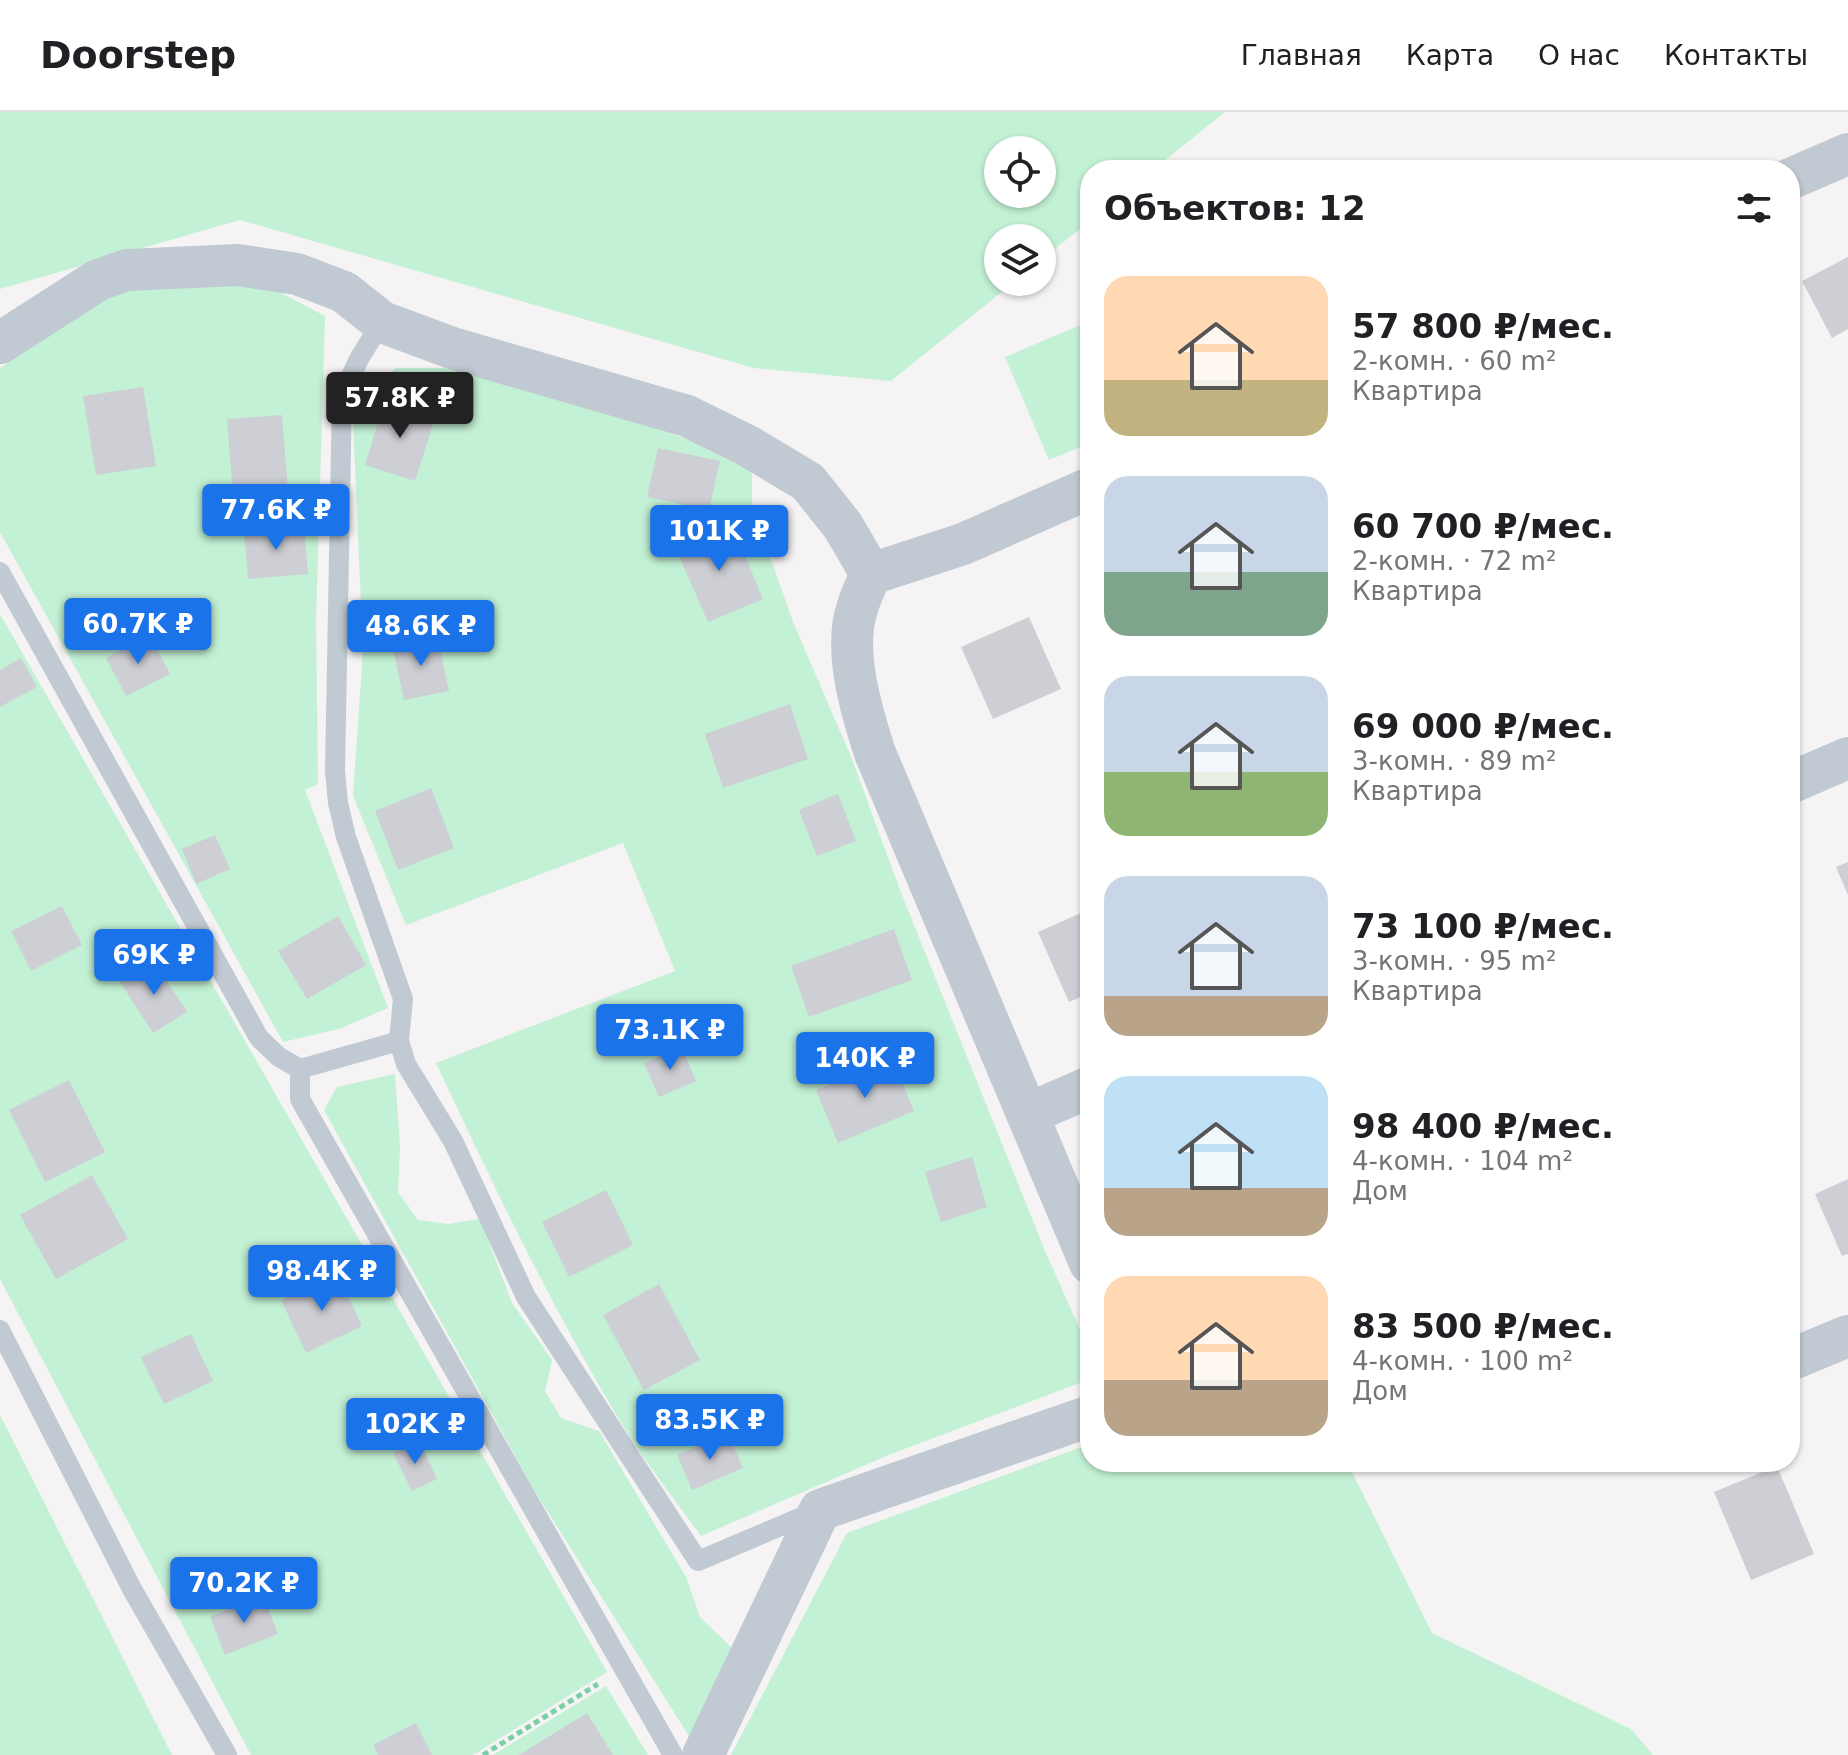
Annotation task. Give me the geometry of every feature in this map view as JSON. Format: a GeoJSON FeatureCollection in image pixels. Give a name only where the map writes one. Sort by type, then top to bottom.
{"type":"FeatureCollection","features":[{"type":"Feature","properties":{"kind":"street"},"geometry":{"type":"LineString","coordinates":[[1800,175],[1848,154]]}},
{"type":"Feature","properties":{"kind":"street"},"geometry":{"type":"LineString","coordinates":[[0,343],[98,280],[127,270],[238,265],[297,274],[344,292],[382,322],[452,348],[687,416],[748,446],[808,482],[843,526],[871,574]]}},
{"type":"Feature","properties":{"kind":"street"},"geometry":{"type":"LineString","coordinates":[[1080,492],[963,544],[871,574],[855,613],[853,663],[861,709],[892,796],[1080,1239]]}},
{"type":"Feature","properties":{"kind":"street"},"geometry":{"type":"LineString","coordinates":[[1800,779],[1848,758]]}},
{"type":"Feature","properties":{"kind":"street"},"geometry":{"type":"LineString","coordinates":[[1028,1114],[1080,1091]]}},
{"type":"Feature","properties":{"kind":"street"},"geometry":{"type":"LineString","coordinates":[[1800,1356],[1848,1336]]}},
{"type":"Feature","properties":{"kind":"street"},"geometry":{"type":"LineString","coordinates":[[703,1755],[820,1510],[1080,1419]]}},
{"type":"Feature","properties":{"kind":"lane"},"geometry":{"type":"LineString","coordinates":[[382,322],[360,357],[342,395],[335,771],[346,837],[403,999],[399,1041],[406,1064],[453,1141],[526,1297],[698,1561],[820,1510]]}},
{"type":"Feature","properties":{"kind":"lane"},"geometry":{"type":"LineString","coordinates":[[0,572],[259,1038],[279,1057],[300,1069],[399,1041]]}},
{"type":"Feature","properties":{"kind":"lane"},"geometry":{"type":"LineString","coordinates":[[300,1069],[300,1099],[673,1755]]}},
{"type":"Feature","properties":{"kind":"lane"},"geometry":{"type":"LineString","coordinates":[[0,1330],[132,1589],[227,1755]]}},
{"type":"Feature","properties":{"kind":"path"},"geometry":{"type":"LineString","coordinates":[[483,1755],[624,1668]]}},
{"type":"Feature","properties":{"kind":"green space"},"geometry":{"type":"Polygon","coordinates":[[[0,112],[1225,112],[1165,160],[1080,160],[1080,229],[1056,248],[1056,224],[984,224],[984,296],[997,296],[891,381],[754,368],[240,220],[0,289],[0,112]]]}},
{"type":"Feature","properties":{"kind":"green space"},"geometry":{"type":"Polygon","coordinates":[[[260,282],[325,316],[316,620],[318,784],[305,790],[388,1008],[339,1029],[283,1042],[0,532],[0,368],[123,285],[260,282]]]}},
{"type":"Feature","properties":{"kind":"green space"},"geometry":{"type":"Polygon","coordinates":[[[1080,325],[1080,447],[1049,460],[1005,357],[1080,325]]]}},
{"type":"Feature","properties":{"kind":"green space"},"geometry":{"type":"Polygon","coordinates":[[[396,368],[452,368],[591,406],[752,462],[752,505],[793,622],[852,759],[900,890],[1045,1251],[1080,1330],[1080,1383],[891,1454],[701,1536],[639,1450],[546,1289],[436,1063],[675,971],[623,843],[406,925],[353,796],[363,650],[353,422],[374,386],[396,368]]]}},
{"type":"Feature","properties":{"kind":"green space"},"geometry":{"type":"Polygon","coordinates":[[[0,614],[607,1672],[473,1755],[251,1755],[0,1279],[0,614]]]}},
{"type":"Feature","properties":{"kind":"green space"},"geometry":{"type":"Polygon","coordinates":[[[395,1074],[400,1148],[398,1192],[418,1220],[449,1224],[480,1219],[512,1303],[552,1360],[545,1391],[561,1418],[599,1431],[686,1577],[700,1617],[739,1655],[689,1736],[534,1490],[324,1110],[337,1087],[395,1074]]]}},
{"type":"Feature","properties":{"kind":"green space"},"geometry":{"type":"Polygon","coordinates":[[[0,1415],[172,1755],[0,1755],[0,1415]]]}},
{"type":"Feature","properties":{"kind":"green space"},"geometry":{"type":"Polygon","coordinates":[[[1080,1448],[1080,1472],[1352,1472],[1432,1633],[1631,1729],[1653,1755],[731,1755],[847,1533],[1080,1448]]]}},
{"type":"Feature","properties":{"kind":"green space"},"geometry":{"type":"Polygon","coordinates":[[[606,1686],[648,1755],[493,1755],[606,1686]]]}},
{"type":"Feature","properties":{"kind":"building"},"geometry":{"type":"Polygon","coordinates":[[[1848,257],[1848,329],[1832,338],[1802,281],[1848,257]]]}},
{"type":"Feature","properties":{"kind":"building"},"geometry":{"type":"Polygon","coordinates":[[[143,387],[156,466],[96,475],[83,396],[143,387]]]}},
{"type":"Feature","properties":{"kind":"building"},"geometry":{"type":"Polygon","coordinates":[[[385,399],[436,415],[415,481],[365,465],[385,399]]]}},
{"type":"Feature","properties":{"kind":"building"},"geometry":{"type":"Polygon","coordinates":[[[282,415],[288,491],[233,496],[227,419],[282,415]]]}},
{"type":"Feature","properties":{"kind":"building"},"geometry":{"type":"Polygon","coordinates":[[[658,448],[720,461],[709,510],[647,497],[658,448]]]}},
{"type":"Feature","properties":{"kind":"building"},"geometry":{"type":"Polygon","coordinates":[[[731,523],[763,599],[708,622],[675,547],[731,523]]]}},
{"type":"Feature","properties":{"kind":"building"},"geometry":{"type":"Polygon","coordinates":[[[304,525],[308,574],[248,579],[244,530],[304,525]]]}},
{"type":"Feature","properties":{"kind":"building"},"geometry":{"type":"Polygon","coordinates":[[[1029,617],[1061,689],[993,719],[961,647],[1029,617]]]}},
{"type":"Feature","properties":{"kind":"building"},"geometry":{"type":"Polygon","coordinates":[[[150,635],[170,674],[126,696],[106,658],[150,635]]]}},
{"type":"Feature","properties":{"kind":"building"},"geometry":{"type":"Polygon","coordinates":[[[437,635],[449,691],[404,700],[392,645],[437,635]]]}},
{"type":"Feature","properties":{"kind":"building"},"geometry":{"type":"Polygon","coordinates":[[[21,658],[37,687],[0,707],[0,670],[21,658]]]}},
{"type":"Feature","properties":{"kind":"building"},"geometry":{"type":"Polygon","coordinates":[[[790,704],[808,759],[723,788],[705,734],[790,704]]]}},
{"type":"Feature","properties":{"kind":"building"},"geometry":{"type":"Polygon","coordinates":[[[431,788],[454,848],[398,870],[375,811],[431,788]]]}},
{"type":"Feature","properties":{"kind":"building"},"geometry":{"type":"Polygon","coordinates":[[[838,794],[856,841],[817,856],[799,810],[838,794]]]}},
{"type":"Feature","properties":{"kind":"building"},"geometry":{"type":"Polygon","coordinates":[[[215,835],[230,869],[196,884],[182,849],[215,835]]]}},
{"type":"Feature","properties":{"kind":"building"},"geometry":{"type":"Polygon","coordinates":[[[1848,862],[1848,895],[1836,867],[1848,862]]]}},
{"type":"Feature","properties":{"kind":"building"},"geometry":{"type":"Polygon","coordinates":[[[62,906],[82,945],[31,971],[11,931],[62,906]]]}},
{"type":"Feature","properties":{"kind":"building"},"geometry":{"type":"Polygon","coordinates":[[[1080,913],[1080,997],[1069,1002],[1038,932],[1080,913]]]}},
{"type":"Feature","properties":{"kind":"building"},"geometry":{"type":"Polygon","coordinates":[[[338,916],[366,965],[307,999],[278,951],[338,916]]]}},
{"type":"Feature","properties":{"kind":"building"},"geometry":{"type":"Polygon","coordinates":[[[894,929],[912,980],[809,1017],[791,966],[894,929]]]}},
{"type":"Feature","properties":{"kind":"building"},"geometry":{"type":"Polygon","coordinates":[[[154,961],[187,1012],[153,1033],[120,982],[154,961]]]}},
{"type":"Feature","properties":{"kind":"building"},"geometry":{"type":"Polygon","coordinates":[[[682,1047],[696,1081],[659,1097],[644,1063],[682,1047]]]}},
{"type":"Feature","properties":{"kind":"building"},"geometry":{"type":"Polygon","coordinates":[[[892,1058],[914,1111],[838,1143],[816,1090],[892,1058]]]}},
{"type":"Feature","properties":{"kind":"building"},"geometry":{"type":"Polygon","coordinates":[[[69,1080],[105,1152],[45,1182],[9,1110],[69,1080]]]}},
{"type":"Feature","properties":{"kind":"building"},"geometry":{"type":"Polygon","coordinates":[[[972,1157],[987,1207],[941,1222],[925,1172],[972,1157]]]}},
{"type":"Feature","properties":{"kind":"building"},"geometry":{"type":"Polygon","coordinates":[[[92,1175],[128,1239],[56,1279],[20,1215],[92,1175]]]}},
{"type":"Feature","properties":{"kind":"building"},"geometry":{"type":"Polygon","coordinates":[[[1848,1179],[1848,1254],[1842,1256],[1815,1194],[1848,1179]]]}},
{"type":"Feature","properties":{"kind":"building"},"geometry":{"type":"Polygon","coordinates":[[[606,1190],[633,1245],[569,1277],[542,1222],[606,1190]]]}},
{"type":"Feature","properties":{"kind":"building"},"geometry":{"type":"Polygon","coordinates":[[[337,1273],[362,1326],[306,1353],[281,1300],[337,1273]]]}},
{"type":"Feature","properties":{"kind":"building"},"geometry":{"type":"Polygon","coordinates":[[[659,1284],[700,1360],[644,1390],[603,1315],[659,1284]]]}},
{"type":"Feature","properties":{"kind":"building"},"geometry":{"type":"Polygon","coordinates":[[[191,1334],[213,1381],[164,1404],[141,1357],[191,1334]]]}},
{"type":"Feature","properties":{"kind":"building"},"geometry":{"type":"Polygon","coordinates":[[[728,1433],[743,1468],[692,1490],[677,1455],[728,1433]]]}},
{"type":"Feature","properties":{"kind":"building"},"geometry":{"type":"Polygon","coordinates":[[[419,1440],[437,1479],[412,1491],[393,1453],[419,1440]]]}},
{"type":"Feature","properties":{"kind":"building"},"geometry":{"type":"Polygon","coordinates":[[[1762,1472],[1780,1472],[1814,1554],[1751,1580],[1714,1492],[1762,1472]]]}},
{"type":"Feature","properties":{"kind":"building"},"geometry":{"type":"Polygon","coordinates":[[[263,1595],[278,1634],[225,1655],[210,1617],[263,1595]]]}},
{"type":"Feature","properties":{"kind":"building"},"geometry":{"type":"Polygon","coordinates":[[[587,1713],[613,1755],[519,1755],[587,1713]]]}},
{"type":"Feature","properties":{"kind":"building"},"geometry":{"type":"Polygon","coordinates":[[[416,1723],[432,1755],[378,1755],[373,1745],[416,1723]]]}}]}
